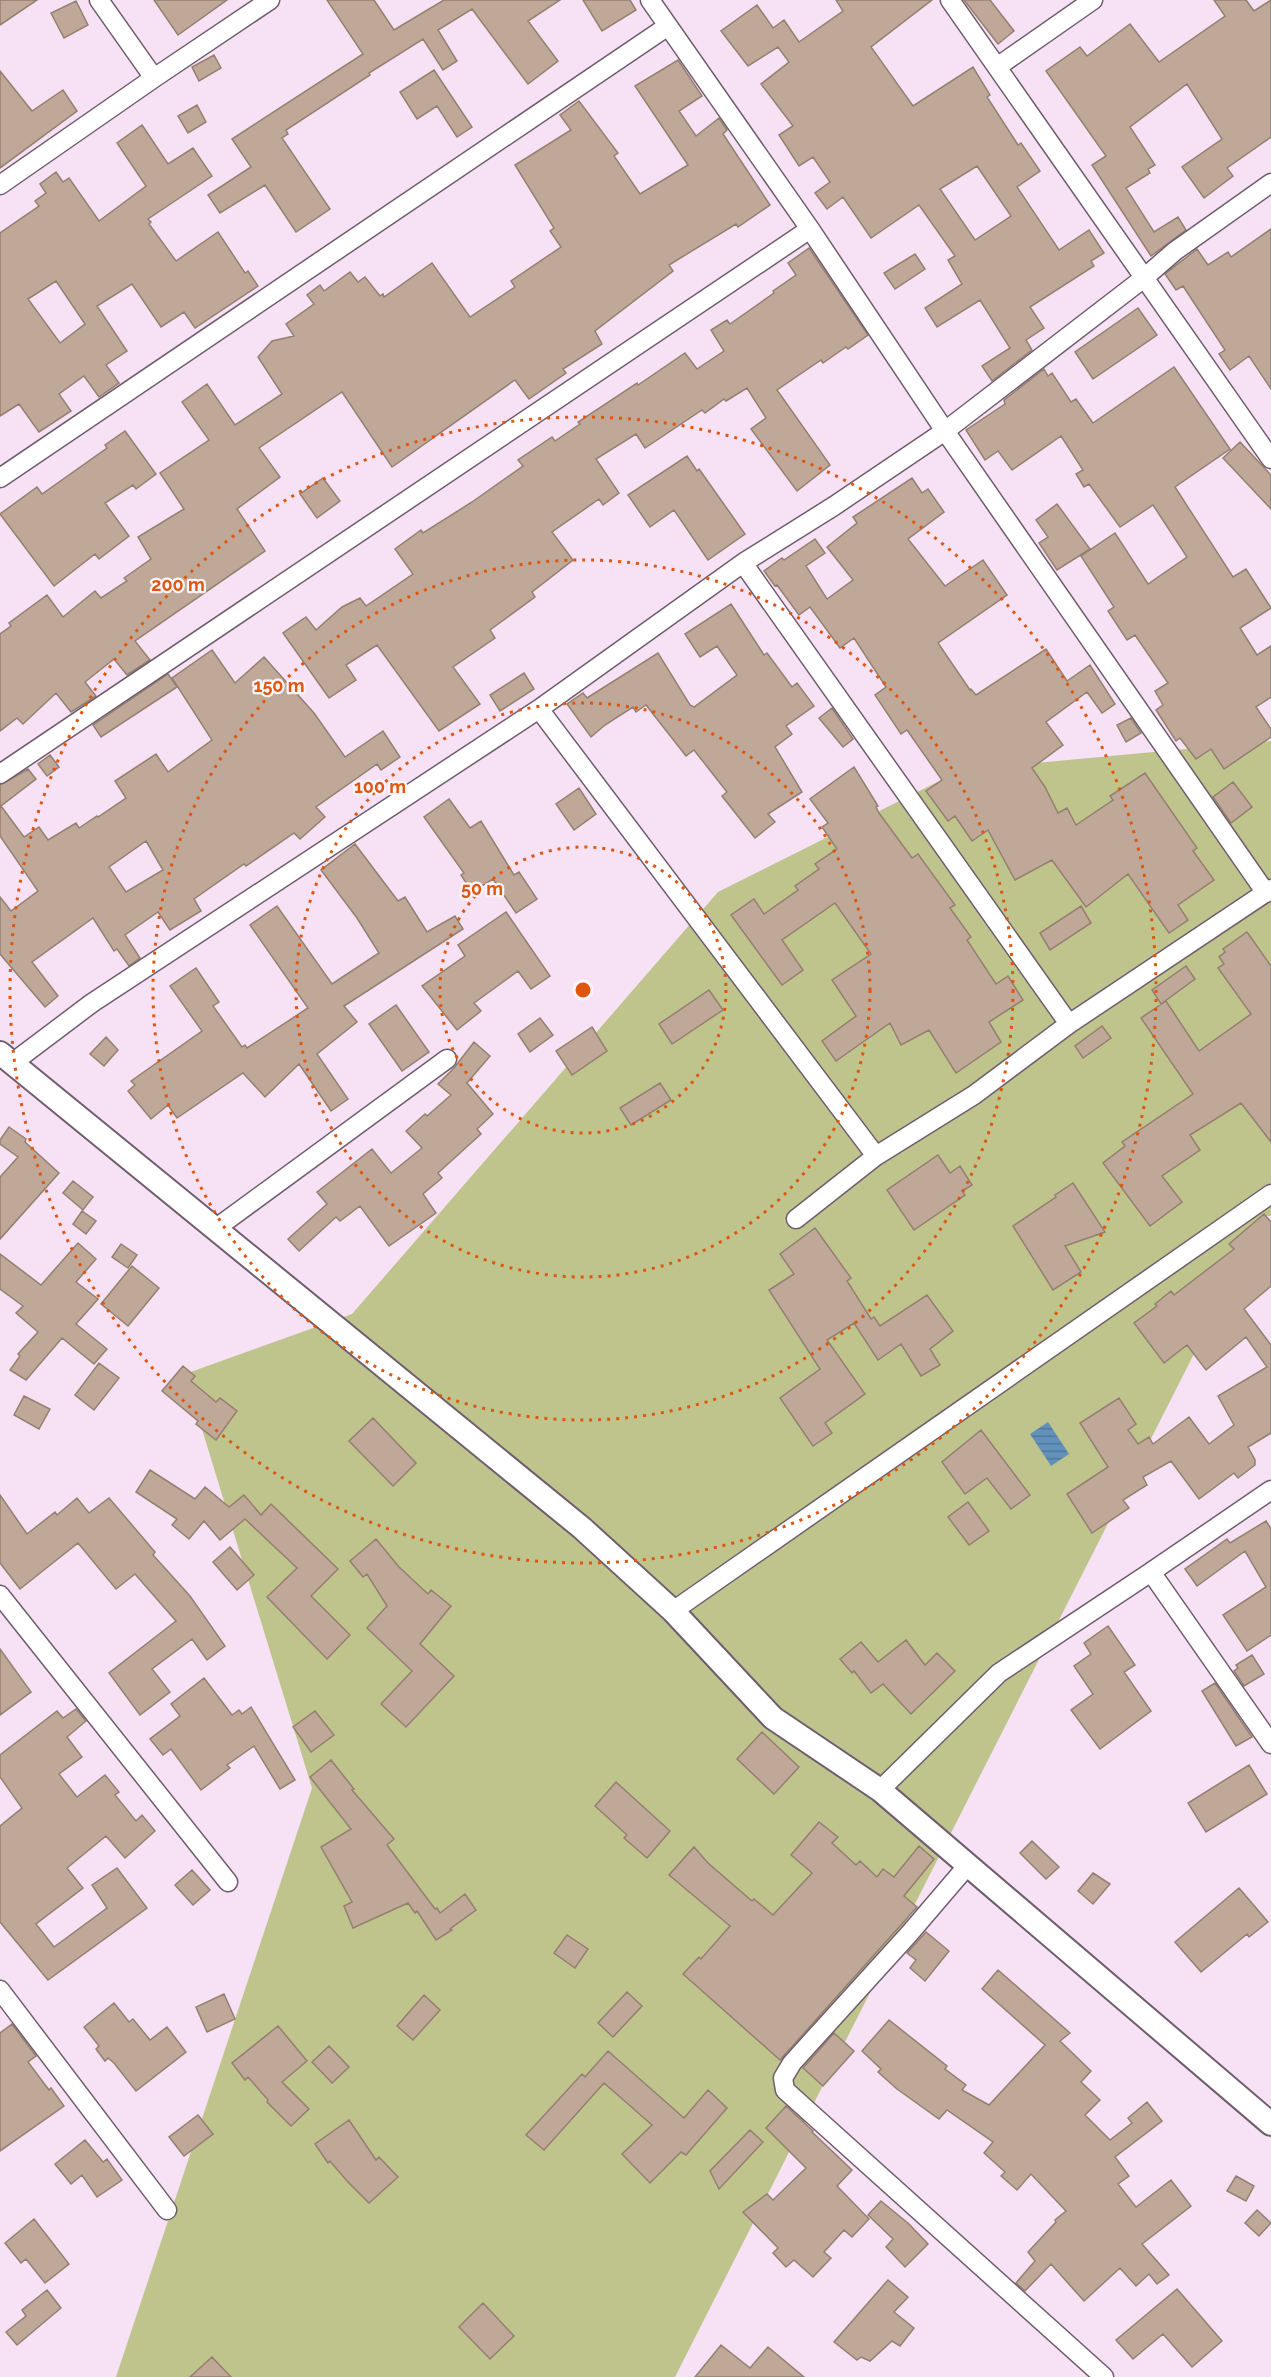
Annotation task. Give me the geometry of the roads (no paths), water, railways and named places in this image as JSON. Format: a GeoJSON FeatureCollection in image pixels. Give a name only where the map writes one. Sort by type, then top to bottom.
{"type":"FeatureCollection","features":[{"type":"Feature","properties":{"kind":"street"},"geometry":{"type":"LineString","coordinates":[[99,0],[154,78]]}},
{"type":"Feature","properties":{"kind":"street"},"geometry":{"type":"LineString","coordinates":[[0,185],[270,0]]}},
{"type":"Feature","properties":{"kind":"street"},"geometry":{"type":"LineString","coordinates":[[650,0],[810,229],[945,431],[1269,891],[1069,1024],[975,1095],[876,1156],[796,1219]]}},
{"type":"Feature","properties":{"kind":"street"},"geometry":{"type":"LineString","coordinates":[[950,0],[1271,459]]}},
{"type":"Feature","properties":{"kind":"street"},"geometry":{"type":"LineString","coordinates":[[997,67],[1093,0]]}},
{"type":"Feature","properties":{"kind":"street"},"geometry":{"type":"LineString","coordinates":[[0,478],[668,26]]}},
{"type":"Feature","properties":{"kind":"street"},"geometry":{"type":"LineString","coordinates":[[1271,183],[1175,251],[1144,278],[945,431],[834,506],[743,563],[539,709],[6,1059],[582,1528],[673,1611],[773,1718],[880,1790],[1271,2124]]}},
{"type":"Feature","properties":{"kind":"street"},"geometry":{"type":"LineString","coordinates":[[0,774],[810,229]]}},
{"type":"Feature","properties":{"kind":"street"},"geometry":{"type":"LineString","coordinates":[[743,563],[1069,1024]]}},
{"type":"Feature","properties":{"kind":"street"},"geometry":{"type":"LineString","coordinates":[[539,709],[876,1156]]}},
{"type":"Feature","properties":{"kind":"street"},"geometry":{"type":"LineString","coordinates":[[215,1229],[447,1059]]}},
{"type":"Feature","properties":{"kind":"street"},"geometry":{"type":"LineString","coordinates":[[673,1611],[1271,1194]]}},
{"type":"Feature","properties":{"kind":"street"},"geometry":{"type":"LineString","coordinates":[[880,1790],[999,1673],[1271,1490]]}},
{"type":"Feature","properties":{"kind":"street"},"geometry":{"type":"LineString","coordinates":[[1150,1572],[1271,1744]]}},
{"type":"Feature","properties":{"kind":"street"},"geometry":{"type":"LineString","coordinates":[[0,1595],[228,1882]]}},
{"type":"Feature","properties":{"kind":"street"},"geometry":{"type":"LineString","coordinates":[[968,1865],[909,1934],[792,2062],[783,2078],[785,2090],[1104,2377]]}},
{"type":"Feature","properties":{"kind":"street"},"geometry":{"type":"LineString","coordinates":[[0,1990],[167,2210]]}},
{"type":"Feature","properties":{"kind":"water"},"geometry":{"type":"Polygon","coordinates":[[[1048,1422],[1069,1454],[1051,1466],[1030,1434],[1048,1422]]]}}]}
